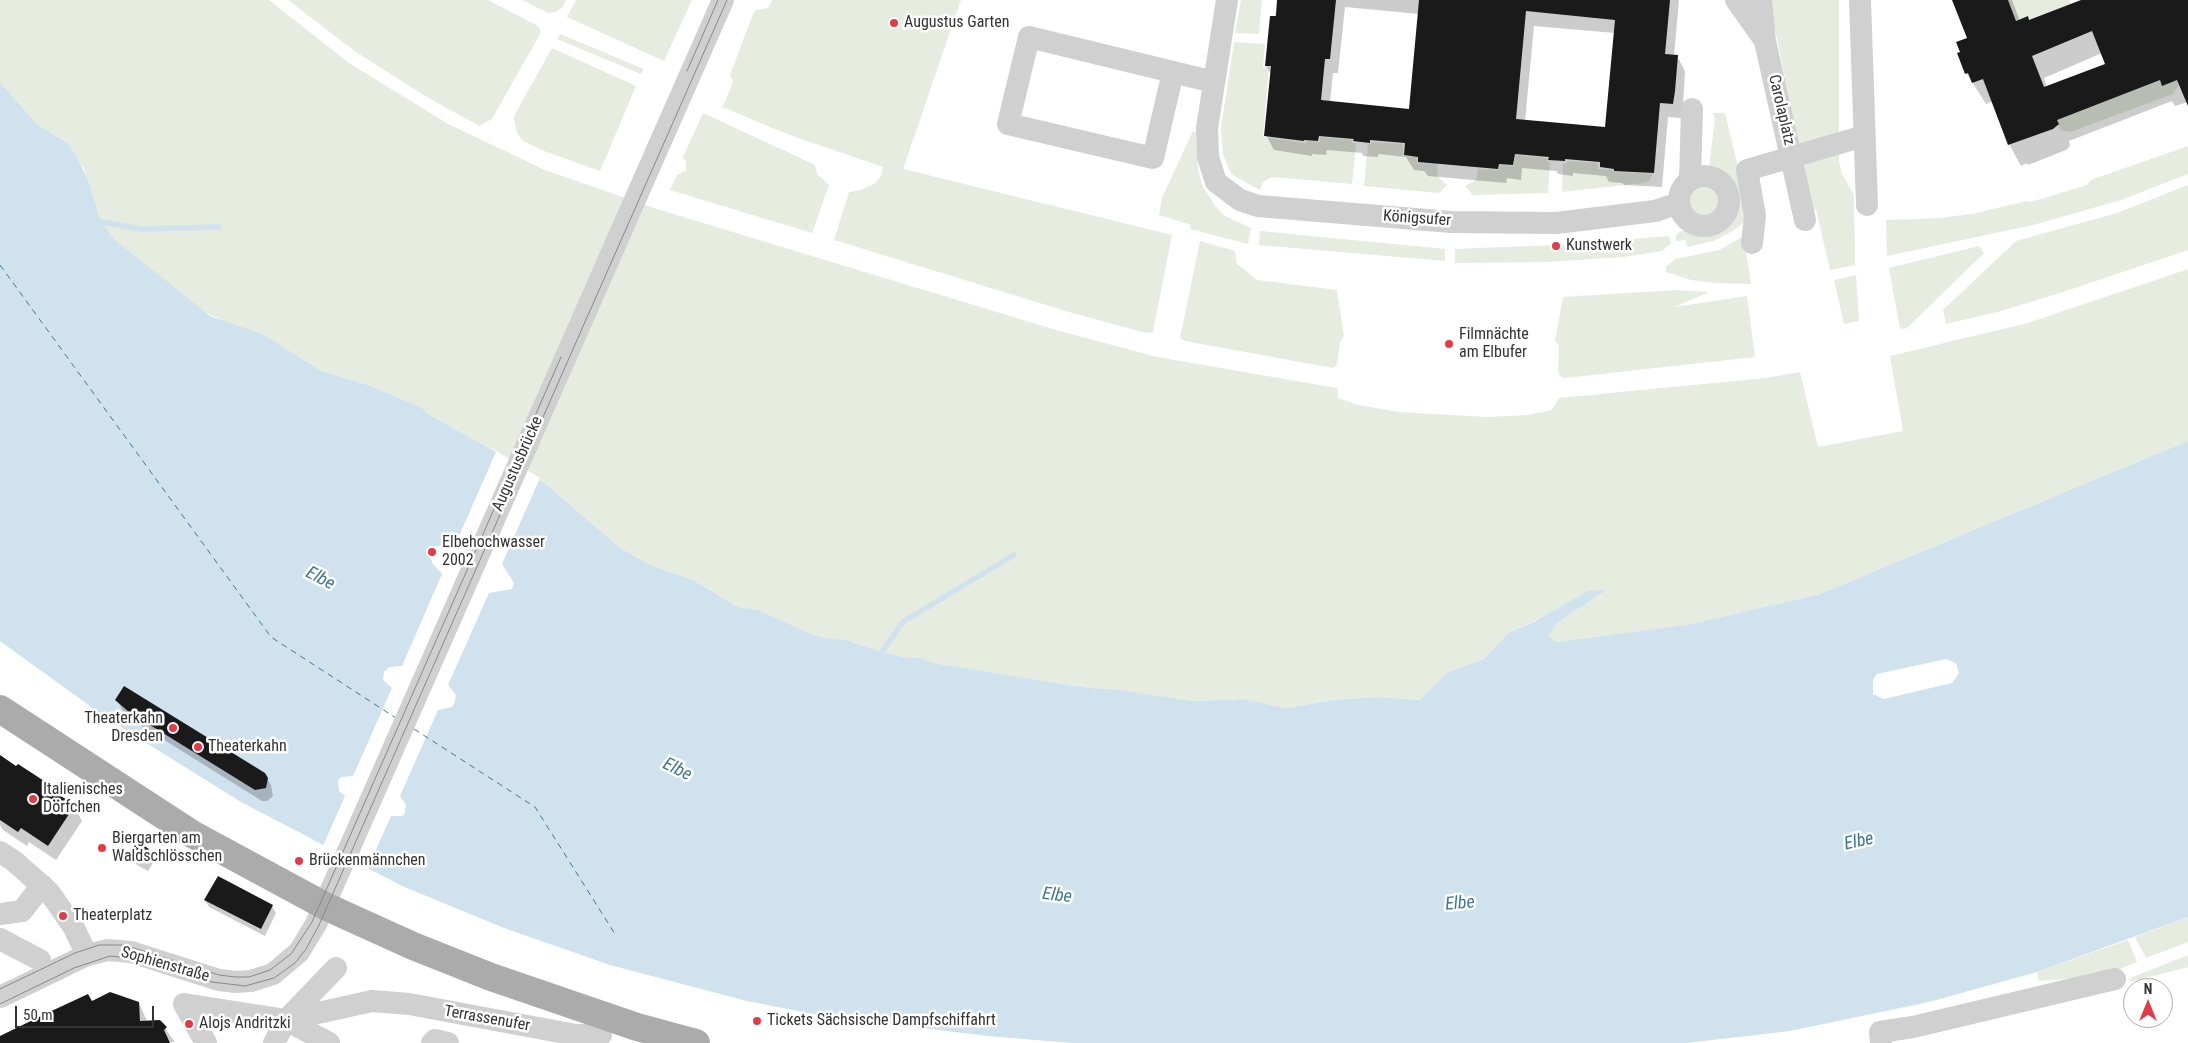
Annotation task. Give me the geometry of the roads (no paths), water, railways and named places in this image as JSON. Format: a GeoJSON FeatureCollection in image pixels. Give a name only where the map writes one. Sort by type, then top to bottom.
{"type":"FeatureCollection","features":[{"type":"Feature","properties":{"kind":"main road"},"geometry":{"type":"LineString","coordinates":[[0,709],[184,829],[327,907],[413,946],[491,977],[602,1031],[696,1043]]}},
{"type":"Feature","properties":{"kind":"street","name":"Augustusbrücke"},"geometry":{"type":"LineString","coordinates":[[316,924],[723,0]]}},
{"type":"Feature","properties":{"kind":"street","name":"Königsufer"},"geometry":{"type":"LineString","coordinates":[[1227,0],[1207,128],[1208,157],[1216,182],[1240,200],[1258,206],[1451,222],[1556,223],[1655,210],[1679,202]]}},
{"type":"Feature","properties":{"kind":"street"},"geometry":{"type":"LineString","coordinates":[[1736,0],[1766,45]]}},
{"type":"Feature","properties":{"kind":"street","name":"Carolaplatz"},"geometry":{"type":"LineString","coordinates":[[1761,0],[1766,45],[1805,220]]}},
{"type":"Feature","properties":{"kind":"street"},"geometry":{"type":"LineString","coordinates":[[1860,0],[1867,205]]}},
{"type":"Feature","properties":{"kind":"street"},"geometry":{"type":"LineString","coordinates":[[1173,72],[1152,158],[1008,124],[1029,37],[1173,72],[1214,82]]}},
{"type":"Feature","properties":{"kind":"street"},"geometry":{"type":"LineString","coordinates":[[1690,180],[1692,109]]}},
{"type":"Feature","properties":{"kind":"street"},"geometry":{"type":"LineString","coordinates":[[1752,243],[1755,216],[1747,170],[1864,136]]}},
{"type":"Feature","properties":{"kind":"street"},"geometry":{"type":"LineString","coordinates":[[1707,177],[1715,179],[1726,192],[1727,209],[1717,222],[1700,226],[1685,218],[1679,202],[1684,186],[1690,180],[1707,177]]}},
{"type":"Feature","properties":{"kind":"street"},"geometry":{"type":"LineString","coordinates":[[0,852],[42,885],[59,904],[88,955]]}},
{"type":"Feature","properties":{"kind":"street"},"geometry":{"type":"LineString","coordinates":[[0,914],[22,912],[42,885]]}},
{"type":"Feature","properties":{"kind":"street","name":"Sophienstraße"},"geometry":{"type":"LineString","coordinates":[[0,997],[88,955],[108,950],[131,952],[219,980],[250,981],[273,974],[288,963],[299,952],[316,924]]}},
{"type":"Feature","properties":{"kind":"street"},"geometry":{"type":"LineString","coordinates":[[0,939],[40,960]]}},
{"type":"Feature","properties":{"kind":"street"},"geometry":{"type":"LineString","coordinates":[[274,1043],[286,1020],[336,968]]}},
{"type":"Feature","properties":{"kind":"street"},"geometry":{"type":"LineString","coordinates":[[1881,1043],[1880,1032],[1913,1027],[2115,979]]}},
{"type":"Feature","properties":{"kind":"street","name":"Terrassenufer"},"geometry":{"type":"LineString","coordinates":[[286,1020],[372,1001],[409,1004],[576,1035],[602,1031]]}},
{"type":"Feature","properties":{"kind":"street"},"geometry":{"type":"LineString","coordinates":[[206,1043],[184,1004],[286,1020],[329,1043]]}},
{"type":"Feature","properties":{"kind":"street"},"geometry":{"type":"LineString","coordinates":[[286,1020],[302,1043]]}},
{"type":"Feature","properties":{"kind":"street"},"geometry":{"type":"LineString","coordinates":[[432,1043],[436,1040],[448,1043]]}},
{"type":"Feature","properties":{"kind":"water","name":"Elbe"},"geometry":{"type":"Polygon","coordinates":[[[0,82],[37,124],[67,143],[76,155],[88,180],[101,222],[114,239],[210,316],[265,335],[321,371],[368,385],[421,407],[428,414],[496,452],[546,484],[619,547],[650,565],[693,580],[738,607],[759,610],[811,634],[846,640],[882,652],[903,657],[921,658],[933,663],[1089,688],[1113,689],[1193,701],[1244,699],[1286,708],[1335,700],[1376,697],[1420,700],[1448,672],[1484,659],[1508,633],[1534,622],[1588,591],[1606,590],[1557,623],[1548,636],[1556,642],[1692,624],[1820,594],[2188,441],[2188,917],[2037,972],[1929,1002],[1790,1031],[1686,1043],[1073,1043],[987,1036],[818,1015],[747,1001],[610,965],[504,928],[402,886],[241,802],[108,719],[0,641],[0,82]],[[1946,659],[1877,674],[1873,680],[1873,694],[1884,699],[1952,683],[1959,673],[1956,663],[1946,659]]]}},
{"type":"Feature","properties":{"kind":"waterway"},"geometry":{"type":"LineString","coordinates":[[101,222],[141,229],[219,227]]}},
{"type":"Feature","properties":{"kind":"waterway"},"geometry":{"type":"LineString","coordinates":[[882,652],[903,622],[1014,555]]}},
{"type":"Feature","properties":{"kind":"tram line"},"geometry":{"type":"LineString","coordinates":[[687,71],[718,0]]}},
{"type":"Feature","properties":{"kind":"tram line"},"geometry":{"type":"LineString","coordinates":[[0,1004],[74,968],[110,956],[138,959],[212,982],[245,986],[274,978],[295,963],[306,949],[319,925],[727,0]]}},
{"type":"Feature","properties":{"kind":"tram line"},"geometry":{"type":"LineString","coordinates":[[0,989],[75,953],[99,945],[124,945],[219,975],[235,977],[249,977],[270,970],[291,954],[312,922],[561,357]]}},
{"type":"Feature","properties":{"kind":"place","name":"Augustus Garten"},"geometry":{"type":"Point","coordinates":[894,23]}},
{"type":"Feature","properties":{"kind":"place","name":"Kunstwerk"},"geometry":{"type":"Point","coordinates":[1556,246]}},
{"type":"Feature","properties":{"kind":"place","name":"Filmnächte am Elbufer"},"geometry":{"type":"Point","coordinates":[1449,344]}},
{"type":"Feature","properties":{"kind":"place","name":"Elbehochwasser 2002"},"geometry":{"type":"Point","coordinates":[432,552]}},
{"type":"Feature","properties":{"kind":"place","name":"Theaterkahn Dresden"},"geometry":{"type":"Point","coordinates":[173,728]}},
{"type":"Feature","properties":{"kind":"place","name":"Theaterkahn"},"geometry":{"type":"Point","coordinates":[198,747]}},
{"type":"Feature","properties":{"kind":"place","name":"Italienisches Dörfchen"},"geometry":{"type":"Point","coordinates":[33,799]}},
{"type":"Feature","properties":{"kind":"place","name":"Biergarten am Waldschlösschen"},"geometry":{"type":"Point","coordinates":[102,848]}},
{"type":"Feature","properties":{"kind":"place","name":"Brückenmännchen"},"geometry":{"type":"Point","coordinates":[299,861]}},
{"type":"Feature","properties":{"kind":"place","name":"Theaterplatz"},"geometry":{"type":"Point","coordinates":[63,916]}},
{"type":"Feature","properties":{"kind":"place","name":"Tickets Sächsische Dampfschiffahrt"},"geometry":{"type":"Point","coordinates":[757,1021]}},
{"type":"Feature","properties":{"kind":"place","name":"Alojs Andritzki"},"geometry":{"type":"Point","coordinates":[189,1024]}}]}
